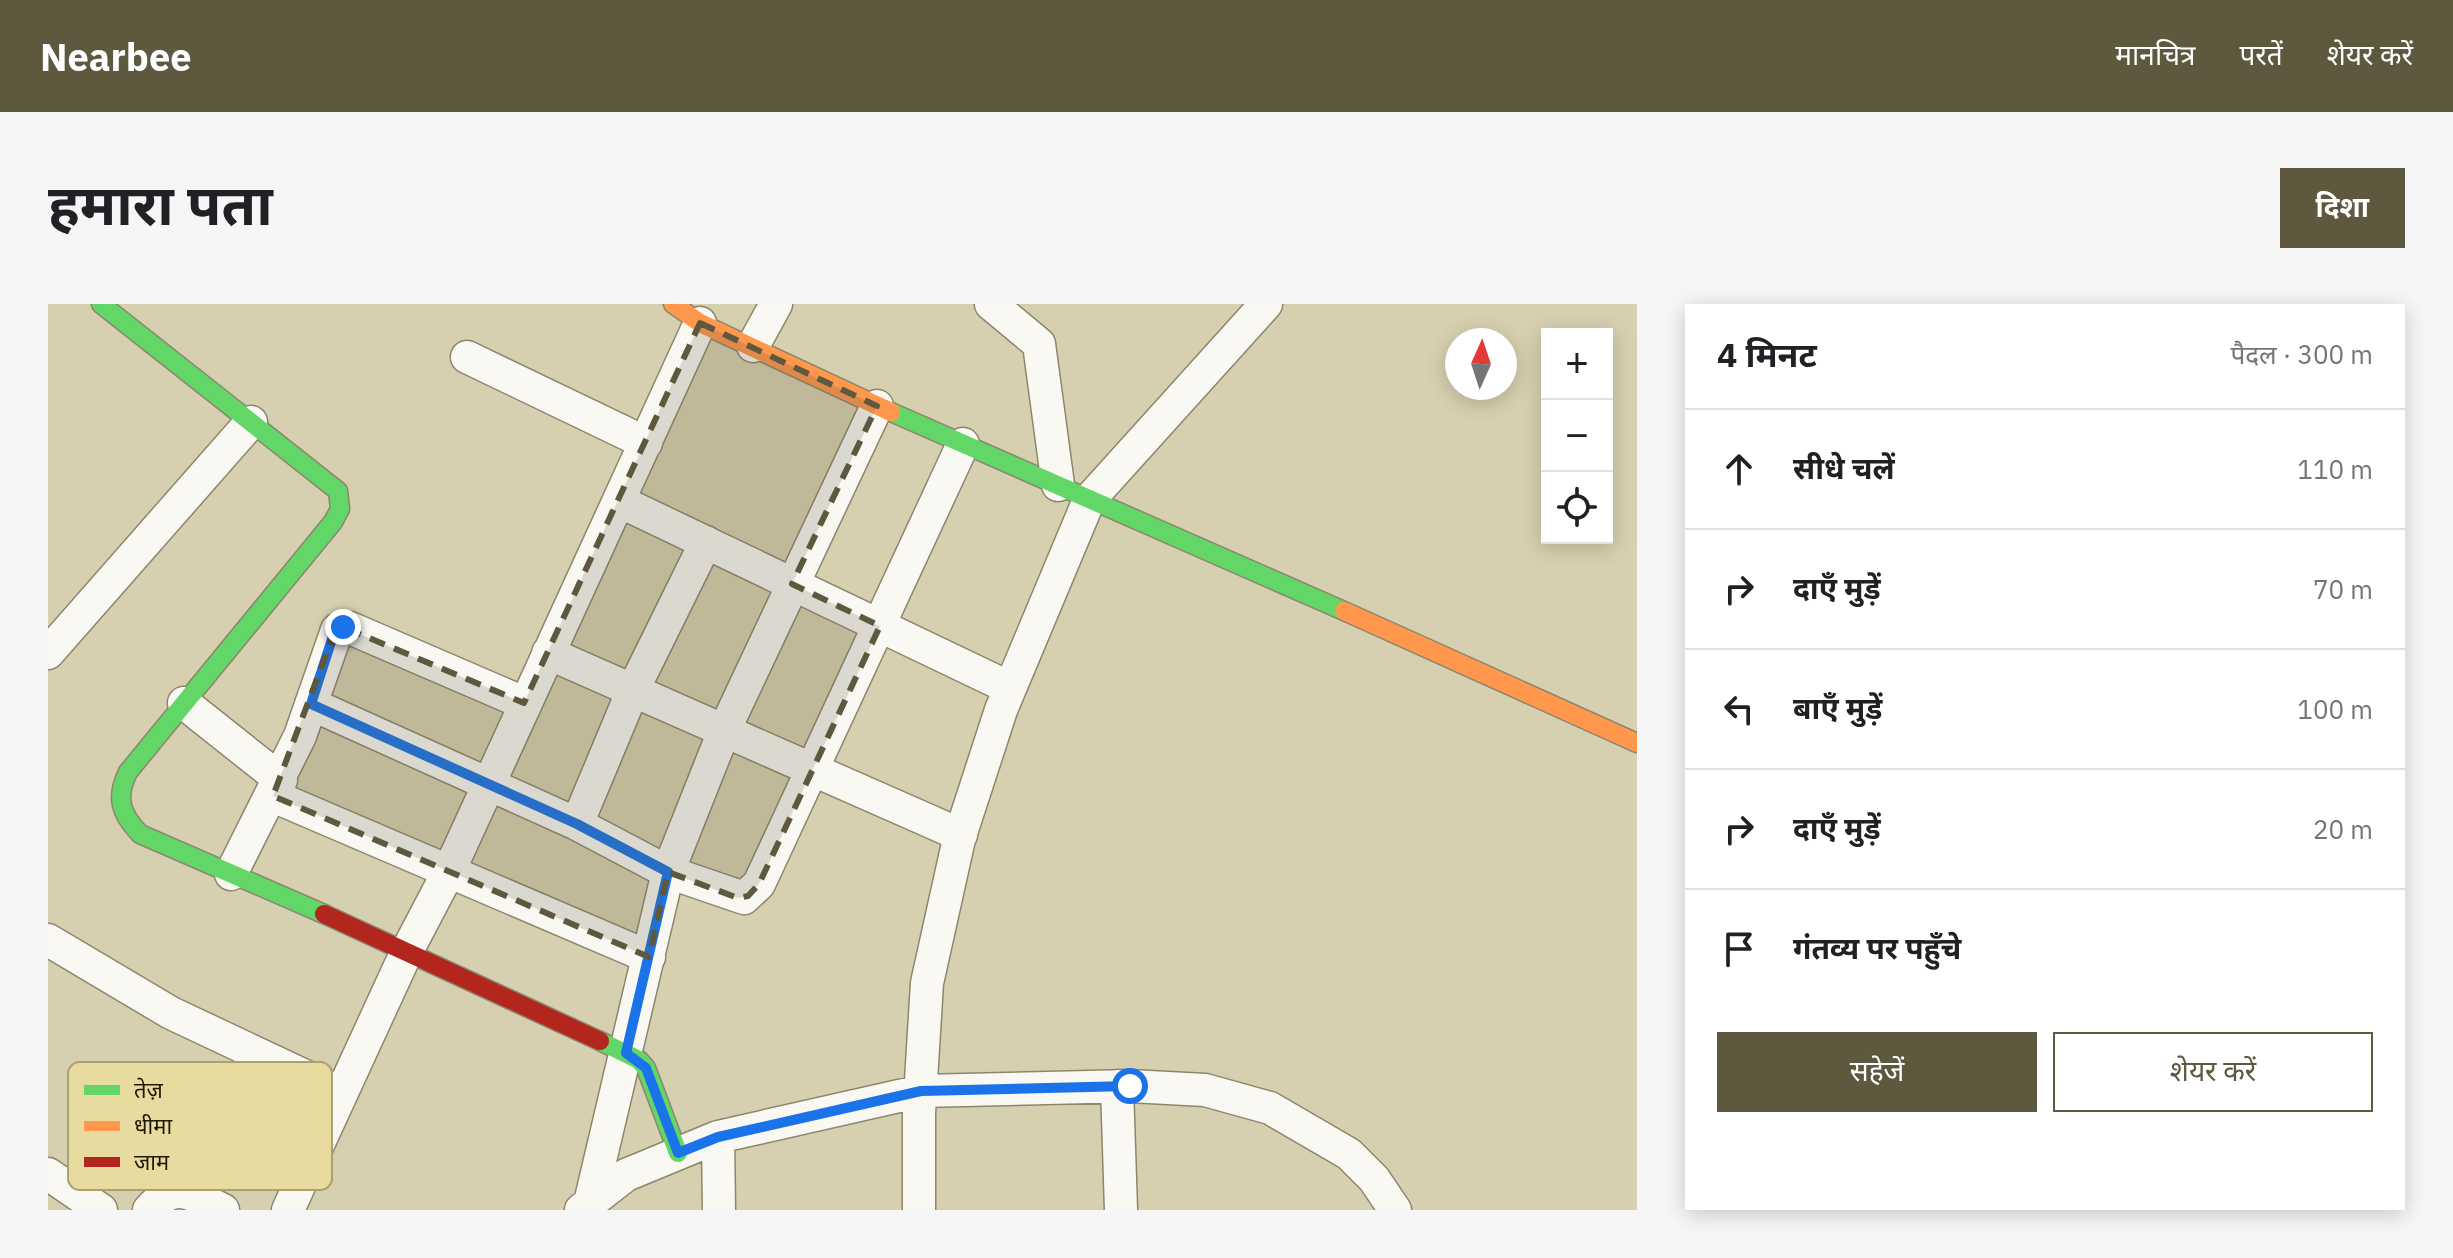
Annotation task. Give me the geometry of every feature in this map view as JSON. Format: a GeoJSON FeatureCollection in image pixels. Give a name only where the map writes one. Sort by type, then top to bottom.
{"type":"FeatureCollection","features":[{"type":"Feature","properties":{"kind":"street"},"geometry":{"type":"LineString","coordinates":[[673,304],[700,323],[877,406],[1389,630],[1637,743]]}},
{"type":"Feature","properties":{"kind":"street"},"geometry":{"type":"LineString","coordinates":[[753,346],[776,304]]}},
{"type":"Feature","properties":{"kind":"street"},"geometry":{"type":"LineString","coordinates":[[991,304],[1033,336],[1043,355],[1058,485]]}},
{"type":"Feature","properties":{"kind":"street"},"geometry":{"type":"LineString","coordinates":[[919,1210],[927,983],[961,835],[1010,688],[1089,500],[1259,306]]}},
{"type":"Feature","properties":{"kind":"street"},"geometry":{"type":"LineString","coordinates":[[117,309],[338,491],[340,509],[333,522],[128,772],[117,800],[123,817],[140,834],[407,951],[626,1053],[646,1068],[678,1153]]}},
{"type":"Feature","properties":{"kind":"street"},"geometry":{"type":"LineString","coordinates":[[332,1113],[407,951],[490,784],[524,703],[700,323]]}},
{"type":"Feature","properties":{"kind":"street"},"geometry":{"type":"LineString","coordinates":[[467,357],[646,443]]}},
{"type":"Feature","properties":{"kind":"street"},"geometry":{"type":"LineString","coordinates":[[586,1207],[668,872],[724,731],[877,406]]}},
{"type":"Feature","properties":{"kind":"street"},"geometry":{"type":"LineString","coordinates":[[48,653],[251,422]]}},
{"type":"Feature","properties":{"kind":"street"},"geometry":{"type":"LineString","coordinates":[[311,704],[577,824],[668,872],[738,898],[748,896],[759,884],[810,768],[880,626],[963,444]]}},
{"type":"Feature","properties":{"kind":"street"},"geometry":{"type":"LineString","coordinates":[[619,501],[1010,688]]}},
{"type":"Feature","properties":{"kind":"street"},"geometry":{"type":"LineString","coordinates":[[577,824],[633,690],[706,542]]}},
{"type":"Feature","properties":{"kind":"street"},"geometry":{"type":"LineString","coordinates":[[231,874],[277,788],[311,704],[333,636],[343,627],[524,703]]}},
{"type":"Feature","properties":{"kind":"street"},"geometry":{"type":"LineString","coordinates":[[548,653],[961,835]]}},
{"type":"Feature","properties":{"kind":"street"},"geometry":{"type":"LineString","coordinates":[[184,703],[277,788],[649,957]]}},
{"type":"Feature","properties":{"kind":"street"},"geometry":{"type":"LineString","coordinates":[[48,940],[171,1013],[275,1062]]}},
{"type":"Feature","properties":{"kind":"street"},"geometry":{"type":"LineString","coordinates":[[1117,1086],[1121,1210]]}},
{"type":"Feature","properties":{"kind":"street"},"geometry":{"type":"LineString","coordinates":[[586,1207],[626,1175],[718,1137],[921,1091],[1117,1086],[1205,1090],[1270,1108],[1349,1154],[1374,1179],[1395,1210]]}},
{"type":"Feature","properties":{"kind":"street"},"geometry":{"type":"LineString","coordinates":[[332,1089],[341,1093]]}},
{"type":"Feature","properties":{"kind":"street"},"geometry":{"type":"LineString","coordinates":[[718,1137],[719,1210]]}},
{"type":"Feature","properties":{"kind":"street"},"geometry":{"type":"LineString","coordinates":[[48,1174],[68,1188]]}},
{"type":"Feature","properties":{"kind":"street"},"geometry":{"type":"LineString","coordinates":[[72,1190],[101,1210]]}},
{"type":"Feature","properties":{"kind":"street"},"geometry":{"type":"LineString","coordinates":[[288,1210],[297,1190]]}},
{"type":"Feature","properties":{"kind":"street"},"geometry":{"type":"LineString","coordinates":[[149,1210],[163,1193],[170,1191],[189,1193],[223,1210]]}},
{"type":"Feature","properties":{"kind":"highlighted area"},"geometry":{"type":"Polygon","coordinates":[[[700,323],[877,406],[792,584],[880,626],[759,884],[748,896],[738,898],[668,872],[649,957],[273,796],[333,636],[343,627],[524,703],[700,323]]]}},
{"type":"Feature","properties":{"kind":"traffic: fast"},"geometry":{"type":"LineString","coordinates":[[101,304],[338,491],[340,509],[333,522],[128,772],[121,798],[128,820],[140,834],[324,914]]}},
{"type":"Feature","properties":{"kind":"traffic: fast"},"geometry":{"type":"LineString","coordinates":[[891,412],[1344,611]]}},
{"type":"Feature","properties":{"kind":"traffic: fast"},"geometry":{"type":"LineString","coordinates":[[600,1041],[639,1060],[646,1068],[678,1153]]}},
{"type":"Feature","properties":{"kind":"traffic: slow"},"geometry":{"type":"LineString","coordinates":[[673,304],[700,323],[891,412]]}},
{"type":"Feature","properties":{"kind":"traffic: slow"},"geometry":{"type":"LineString","coordinates":[[1344,611],[1637,743]]}},
{"type":"Feature","properties":{"kind":"traffic: jam"},"geometry":{"type":"LineString","coordinates":[[324,914],[600,1041]]}},
{"type":"Feature","properties":{"kind":"route"},"geometry":{"type":"LineString","coordinates":[[343,627],[333,636],[311,704],[577,824],[668,872],[626,1053],[646,1068],[678,1153],[718,1137],[921,1091],[1130,1086]]}}]}
